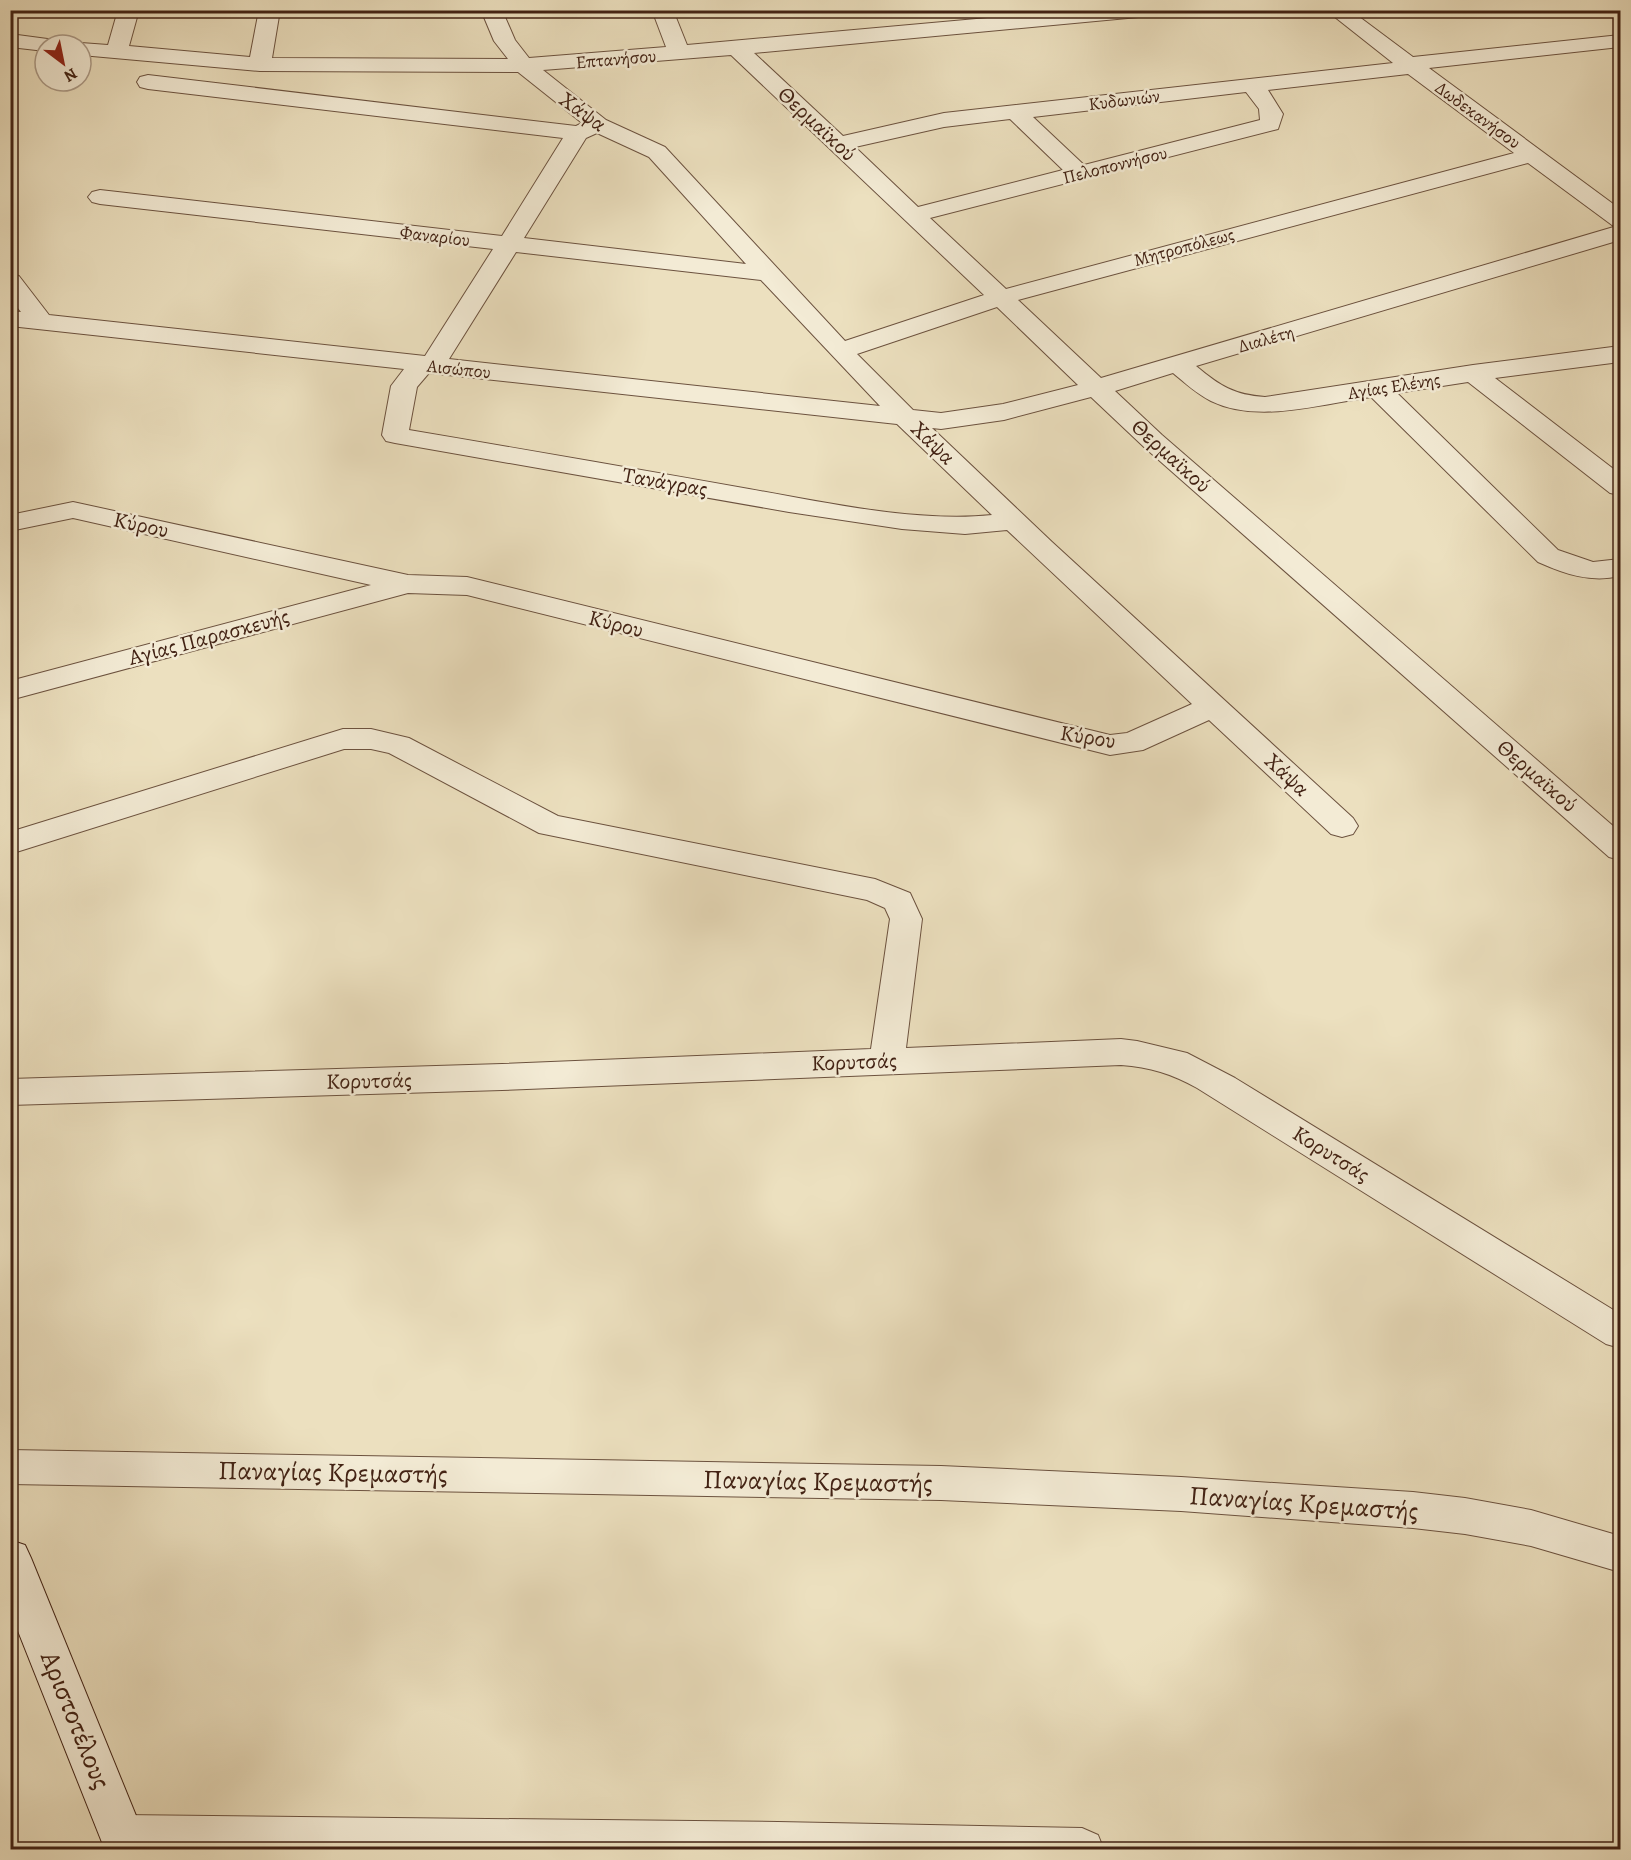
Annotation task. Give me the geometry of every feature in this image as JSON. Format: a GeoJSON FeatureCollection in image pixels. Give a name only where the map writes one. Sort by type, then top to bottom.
{"type":"FeatureCollection","features":[{"type":"Feature","properties":{"kind":"street"},"geometry":{"type":"LineString","coordinates":[[116,53],[129,10]]}},
{"type":"Feature","properties":{"kind":"street"},"geometry":{"type":"LineString","coordinates":[[260,64],[270,10]]}},
{"type":"Feature","properties":{"kind":"street","name":"Χάψα"},"geometry":{"type":"LineString","coordinates":[[491,10],[505,41],[524,66],[588,129],[657,152],[840,351],[908,419],[1013,521],[1342,826]]}},
{"type":"Feature","properties":{"kind":"street"},"geometry":{"type":"LineString","coordinates":[[662,10],[680,53]]}},
{"type":"Feature","properties":{"kind":"street","name":"Επτανήσου"},"geometry":{"type":"LineString","coordinates":[[93,50],[260,64],[524,66],[1149,10]]}},
{"type":"Feature","properties":{"kind":"street","name":"Δωδεκανήσου"},"geometry":{"type":"LineString","coordinates":[[1336,10],[1620,220]]}},
{"type":"Feature","properties":{"kind":"street"},"geometry":{"type":"LineString","coordinates":[[10,40],[33,43]]}},
{"type":"Feature","properties":{"kind":"street","name":"Κυδωνιών"},"geometry":{"type":"LineString","coordinates":[[839,144],[928,122],[1253,86],[1620,41]]}},
{"type":"Feature","properties":{"kind":"street","name":"Θερμαϊκού"},"geometry":{"type":"LineString","coordinates":[[736,48],[1162,449],[1619,846]]}},
{"type":"Feature","properties":{"kind":"street"},"geometry":{"type":"LineString","coordinates":[[148,82],[588,129]]}},
{"type":"Feature","properties":{"kind":"street","name":"Πελοποννήσου"},"geometry":{"type":"LineString","coordinates":[[915,215],[1270,124],[1273,113],[1253,86]]}},
{"type":"Feature","properties":{"kind":"street"},"geometry":{"type":"LineString","coordinates":[[1016,113],[1080,174]]}},
{"type":"Feature","properties":{"kind":"street","name":"Τανάγρας"},"geometry":{"type":"LineString","coordinates":[[588,129],[427,365],[404,386],[395,435],[789,504],[902,521],[965,526],[1013,521]]}},
{"type":"Feature","properties":{"kind":"street","name":"Μητροπόλεως"},"geometry":{"type":"LineString","coordinates":[[840,351],[1003,297],[1532,155]]}},
{"type":"Feature","properties":{"kind":"street","name":"Φαναρίου"},"geometry":{"type":"LineString","coordinates":[[100,197],[770,274]]}},
{"type":"Feature","properties":{"kind":"street","name":"Διαλέτη"},"geometry":{"type":"LineString","coordinates":[[908,419],[941,421],[984,416],[1096,388],[1620,233]]}},
{"type":"Feature","properties":{"kind":"street"},"geometry":{"type":"LineString","coordinates":[[10,281],[39,319]]}},
{"type":"Feature","properties":{"kind":"street","name":"Αισώπου"},"geometry":{"type":"LineString","coordinates":[[10,318],[39,319],[908,419]]}},
{"type":"Feature","properties":{"kind":"street","name":"Αγίας Ελένης"},"geometry":{"type":"LineString","coordinates":[[1179,365],[1215,395],[1239,404],[1265,405],[1473,373],[1620,354]]}},
{"type":"Feature","properties":{"kind":"street"},"geometry":{"type":"LineString","coordinates":[[1473,373],[1620,487]]}},
{"type":"Feature","properties":{"kind":"street"},"geometry":{"type":"LineString","coordinates":[[1378,389],[1548,556],[1580,570],[1620,567]]}},
{"type":"Feature","properties":{"kind":"street","name":"Κύρου"},"geometry":{"type":"LineString","coordinates":[[10,523],[73,510],[408,584],[466,586],[1110,745],[1132,743],[1213,706]]}},
{"type":"Feature","properties":{"kind":"street","name":"Αγίας Παρασκευής"},"geometry":{"type":"LineString","coordinates":[[10,691],[408,584]]}},
{"type":"Feature","properties":{"kind":"street"},"geometry":{"type":"LineString","coordinates":[[10,843],[343,739],[370,740],[398,745],[550,825],[875,890],[898,901],[906,919],[887,1060]]}},
{"type":"Feature","properties":{"kind":"street","name":"Κορυτσάς"},"geometry":{"type":"LineString","coordinates":[[10,1092],[502,1077],[887,1060],[1144,1053],[1180,1062],[1620,1333]]}},
{"type":"Feature","properties":{"kind":"street","name":"Παναγίας Κρεμαστής"},"geometry":{"type":"LineString","coordinates":[[10,1467],[941,1483],[1181,1494],[1413,1510],[1465,1516],[1531,1528],[1620,1554]]}},
{"type":"Feature","properties":{"kind":"street","name":"Αριστοτέλους"},"geometry":{"type":"LineString","coordinates":[[10,1558],[125,1843]]}},
{"type":"Feature","properties":{"kind":"street"},"geometry":{"type":"LineString","coordinates":[[125,1843],[1082,1850]]}}]}
